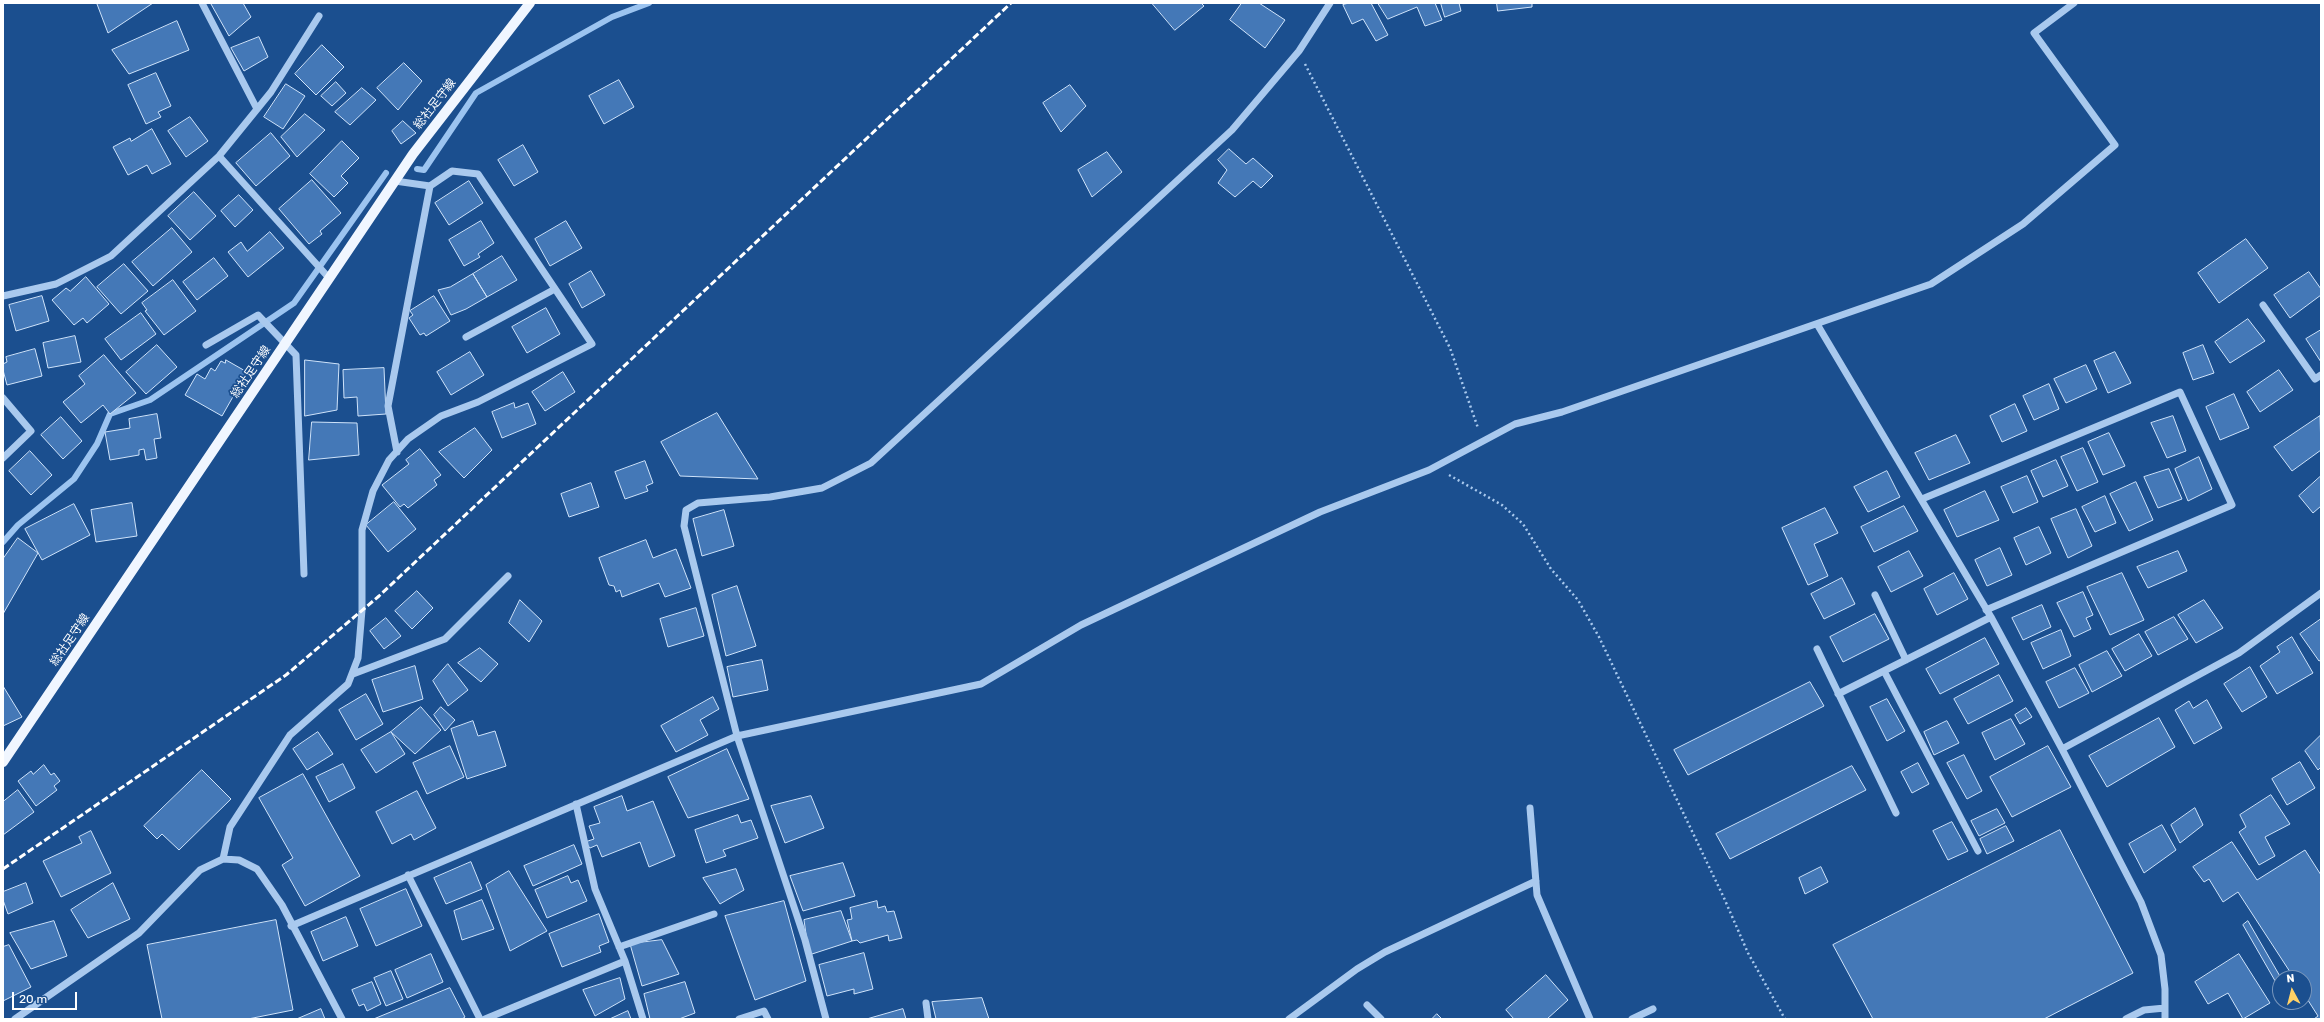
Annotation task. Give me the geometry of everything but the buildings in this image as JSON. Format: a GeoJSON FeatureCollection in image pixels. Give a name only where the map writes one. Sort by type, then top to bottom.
{"type":"FeatureCollection","features":[{"type":"Feature","properties":{"kind":"main road","name":"総社足守線"},"geometry":{"type":"LineString","coordinates":[[3,762],[413,154],[530,3]]}},
{"type":"Feature","properties":{"kind":"street"},"geometry":{"type":"LineString","coordinates":[[202,3],[257,109]]}},
{"type":"Feature","properties":{"kind":"street"},"geometry":{"type":"LineString","coordinates":[[826,1019],[805,940],[737,736],[684,526],[686,510],[698,503],[770,497],[822,488],[871,463],[1232,130],[1299,51],[1330,3]]}},
{"type":"Feature","properties":{"kind":"street"},"geometry":{"type":"LineString","coordinates":[[291,926],[737,736],[981,684],[1081,625],[1320,512],[1434,468],[1515,424],[1562,412],[1931,284],[2023,224],[2115,145],[2034,32],[2074,3]]}},
{"type":"Feature","properties":{"kind":"street"},"geometry":{"type":"LineString","coordinates":[[3,296],[56,284],[110,256],[219,156],[271,92],[319,16]]}},
{"type":"Feature","properties":{"kind":"street"},"geometry":{"type":"LineString","coordinates":[[219,156],[329,278]]}},
{"type":"Feature","properties":{"kind":"street"},"geometry":{"type":"LineString","coordinates":[[223,859],[230,827],[290,735],[348,684],[358,658],[362,610],[362,530],[373,491],[389,460],[408,439],[441,416],[478,402],[592,344],[478,174],[452,171],[430,186],[395,181]]}},
{"type":"Feature","properties":{"kind":"street"},"geometry":{"type":"LineString","coordinates":[[397,452],[388,406],[430,186]]}},
{"type":"Feature","properties":{"kind":"street"},"geometry":{"type":"LineString","coordinates":[[466,337],[555,289]]}},
{"type":"Feature","properties":{"kind":"street"},"geometry":{"type":"LineString","coordinates":[[2262,304],[2314,379],[2321,375]]}},
{"type":"Feature","properties":{"kind":"street"},"geometry":{"type":"LineString","coordinates":[[206,345],[258,315],[296,355],[304,574]]}},
{"type":"Feature","properties":{"kind":"street"},"geometry":{"type":"LineString","coordinates":[[1817,324],[1991,617],[2062,749],[2141,902],[2161,955],[2165,989],[2165,1019]]}},
{"type":"Feature","properties":{"kind":"street"},"geometry":{"type":"LineString","coordinates":[[1922,499],[2180,392],[2232,505],[1986,610]]}},
{"type":"Feature","properties":{"kind":"street"},"geometry":{"type":"LineString","coordinates":[[3,398],[31,431],[3,458]]}},
{"type":"Feature","properties":{"kind":"street"},"geometry":{"type":"LineString","coordinates":[[352,674],[445,639],[508,576]]}},
{"type":"Feature","properties":{"kind":"street"},"geometry":{"type":"LineString","coordinates":[[2062,749],[2239,653],[2321,593]]}},
{"type":"Feature","properties":{"kind":"street"},"geometry":{"type":"LineString","coordinates":[[1875,595],[1906,660]]}},
{"type":"Feature","properties":{"kind":"street"},"geometry":{"type":"LineString","coordinates":[[1838,694],[1991,617]]}},
{"type":"Feature","properties":{"kind":"street"},"geometry":{"type":"LineString","coordinates":[[1817,649],[1896,813]]}},
{"type":"Feature","properties":{"kind":"street"},"geometry":{"type":"LineString","coordinates":[[1884,671],[1978,851]]}},
{"type":"Feature","properties":{"kind":"street"},"geometry":{"type":"LineString","coordinates":[[576,804],[595,889],[625,961],[643,1019]]}},
{"type":"Feature","properties":{"kind":"street"},"geometry":{"type":"LineString","coordinates":[[1530,808],[1537,894],[1590,1019]]}},
{"type":"Feature","properties":{"kind":"street"},"geometry":{"type":"LineString","coordinates":[[15,1019],[139,933],[200,870],[223,859],[239,860],[257,869],[282,906],[291,926],[342,1019]]}},
{"type":"Feature","properties":{"kind":"street"},"geometry":{"type":"LineString","coordinates":[[408,875],[480,1019]]}},
{"type":"Feature","properties":{"kind":"street"},"geometry":{"type":"LineString","coordinates":[[1289,1019],[1357,969],[1385,952],[1536,880]]}},
{"type":"Feature","properties":{"kind":"street"},"geometry":{"type":"LineString","coordinates":[[619,947],[714,914]]}},
{"type":"Feature","properties":{"kind":"street"},"geometry":{"type":"LineString","coordinates":[[485,1019],[625,961]]}},
{"type":"Feature","properties":{"kind":"street"},"geometry":{"type":"LineString","coordinates":[[926,1003],[928,1019]]}},
{"type":"Feature","properties":{"kind":"street"},"geometry":{"type":"LineString","coordinates":[[1367,1005],[1381,1019]]}},
{"type":"Feature","properties":{"kind":"street"},"geometry":{"type":"LineString","coordinates":[[2126,1019],[2144,1010],[2165,1008]]}},
{"type":"Feature","properties":{"kind":"street"},"geometry":{"type":"LineString","coordinates":[[1632,1019],[1653,1009]]}},
{"type":"Feature","properties":{"kind":"street"},"geometry":{"type":"LineString","coordinates":[[739,1019],[764,1011],[768,1019]]}},
{"type":"Feature","properties":{"kind":"path"},"geometry":{"type":"LineString","coordinates":[[1299,51],[1450,348],[1483,441]]}},
{"type":"Feature","properties":{"kind":"path"},"geometry":{"type":"LineString","coordinates":[[1434,468],[1477,489],[1502,505],[1523,524],[1551,570],[1578,600],[1599,637],[1724,898],[1748,953],[1785,1019]]}},
{"type":"Feature","properties":{"kind":"waterway"},"geometry":{"type":"LineString","coordinates":[[417,169],[424,170],[476,93],[612,17],[649,3]]}},
{"type":"Feature","properties":{"kind":"waterway"},"geometry":{"type":"LineString","coordinates":[[3,542],[18,525],[74,479],[97,444],[110,414],[150,400],[294,303],[386,173]]}},
{"type":"Feature","properties":{"kind":"railway"},"geometry":{"type":"LineString","coordinates":[[3,869],[286,675],[379,596],[1011,3]]}}]}
